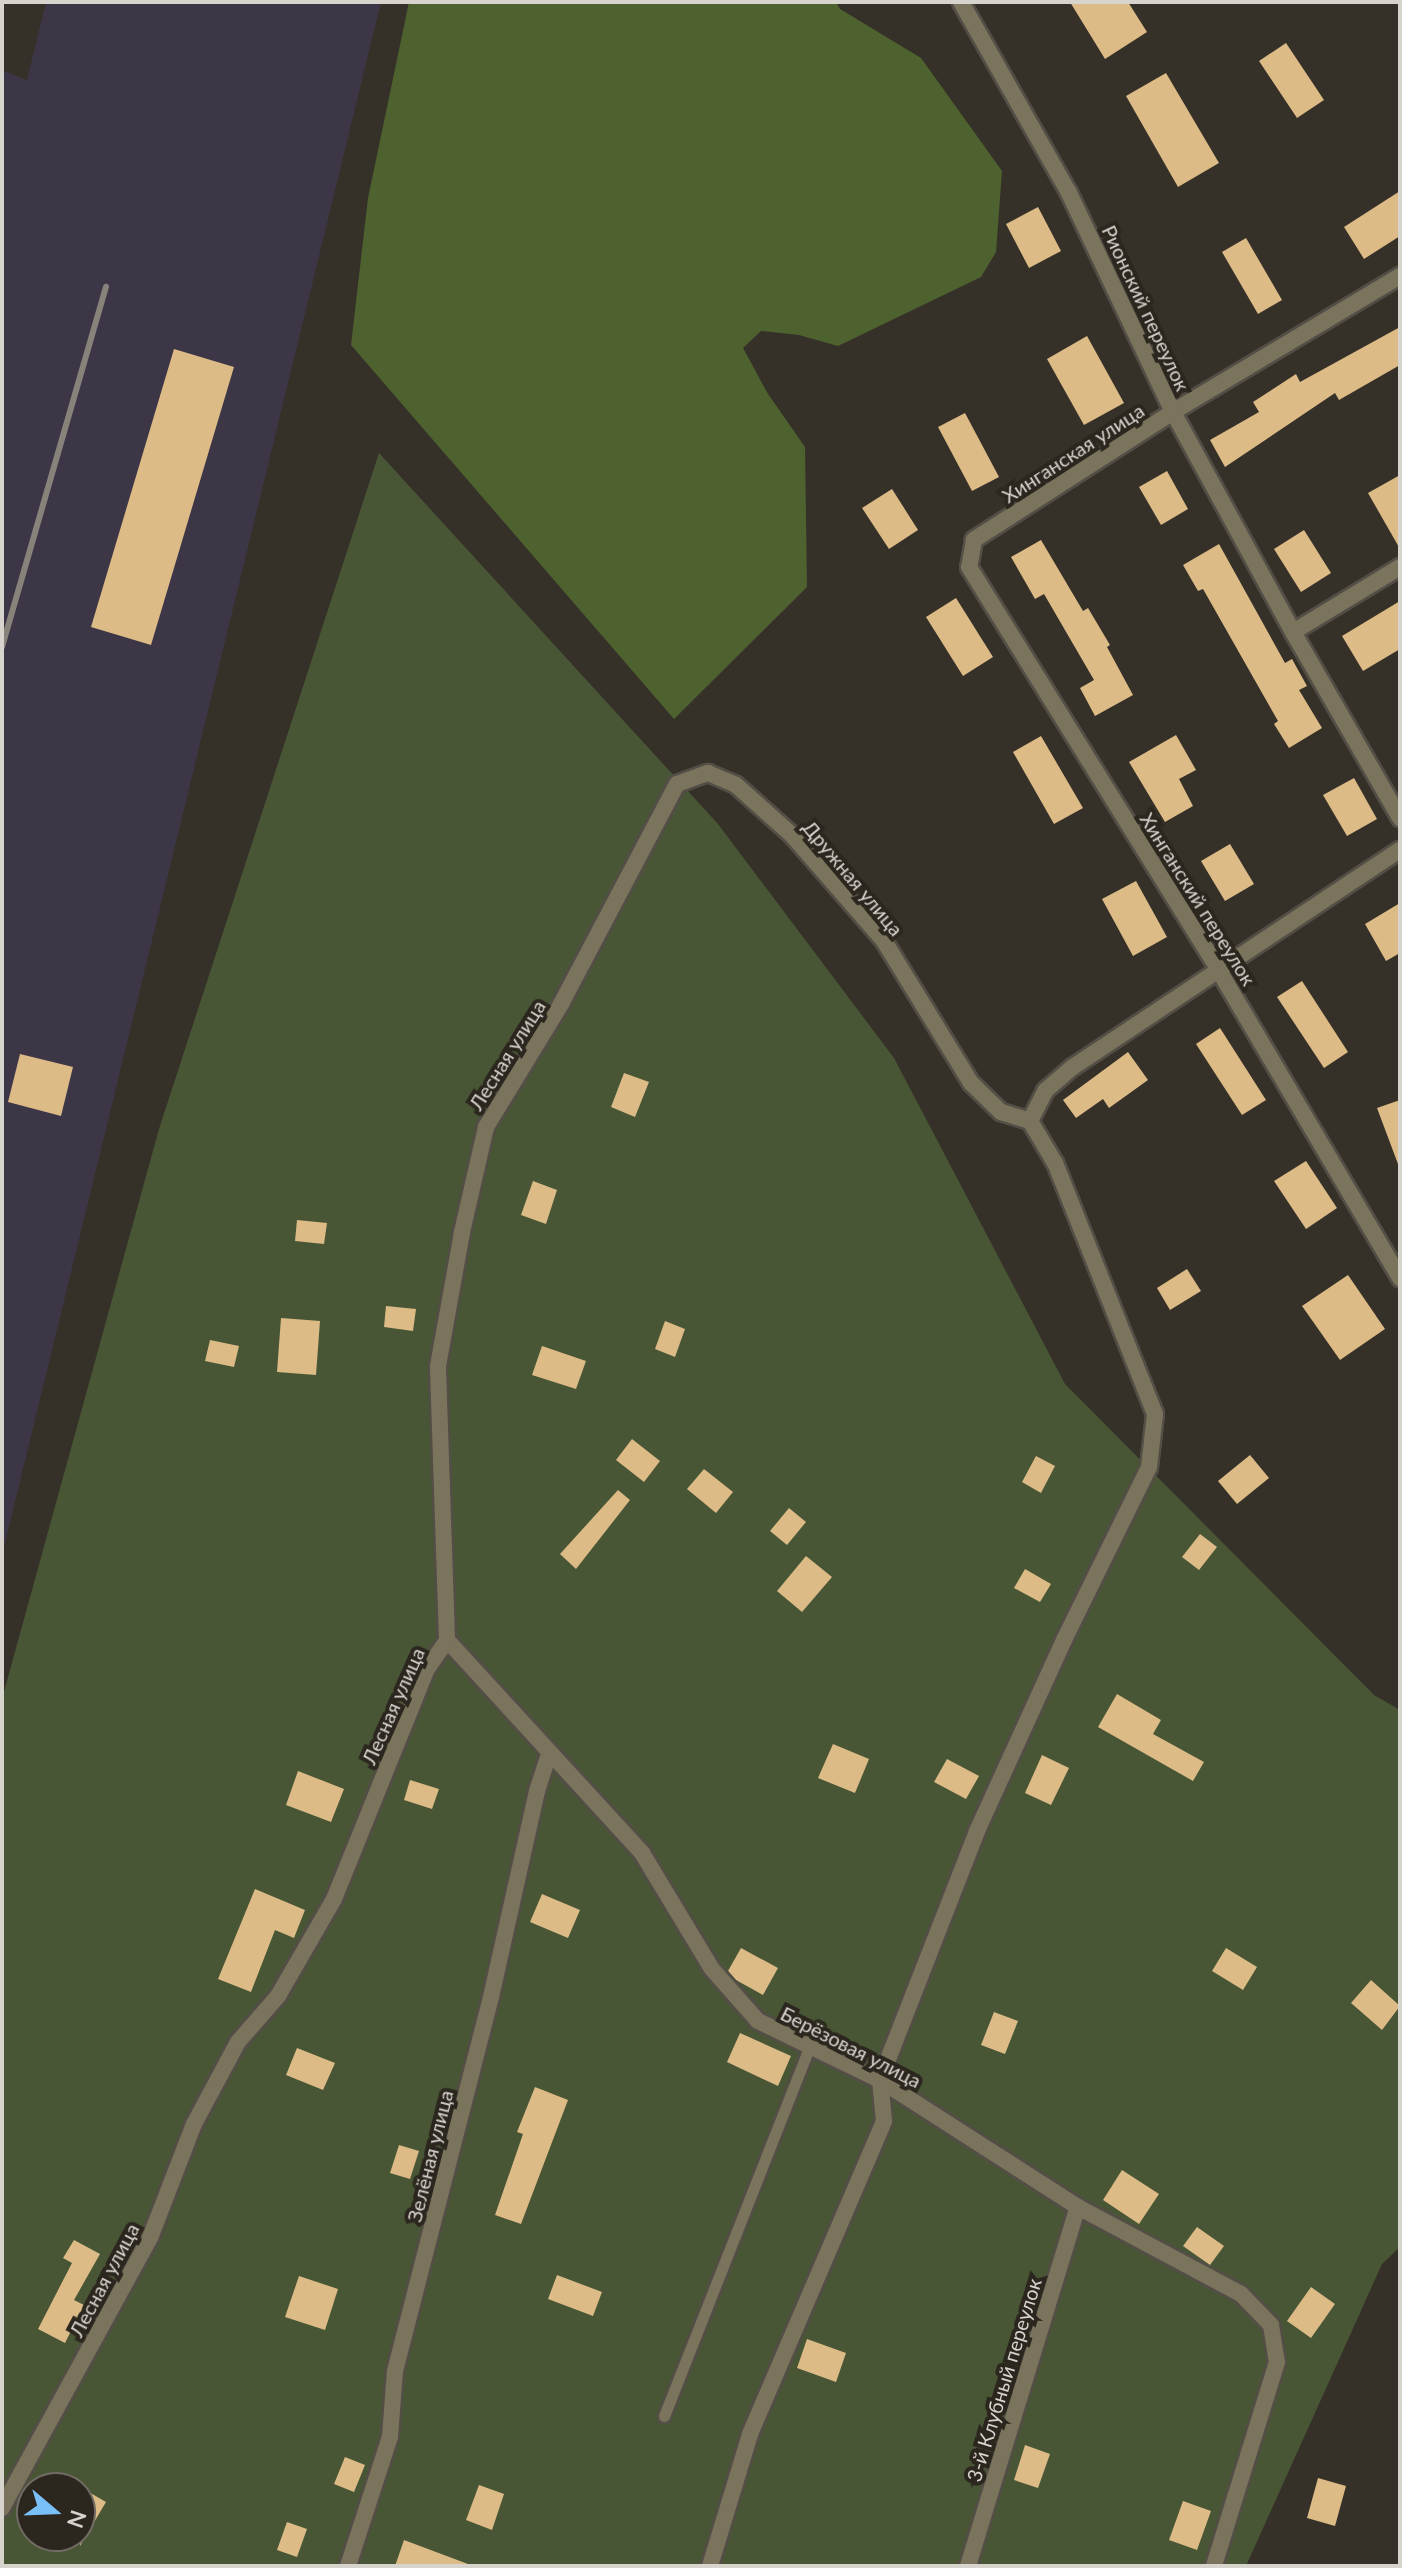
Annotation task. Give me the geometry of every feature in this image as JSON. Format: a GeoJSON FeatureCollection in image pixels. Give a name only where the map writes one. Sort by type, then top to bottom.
{"type":"FeatureCollection","features":[{"type":"Feature","properties":{"kind":"street","name":"Рионский переулок"},"geometry":{"type":"LineString","coordinates":[[961,2],[1069,193],[1173,412],[1293,632],[1400,818]]}},
{"type":"Feature","properties":{"kind":"street","name":"Хинганская улица"},"geometry":{"type":"LineString","coordinates":[[974,540],[1173,412],[1400,276]]}},
{"type":"Feature","properties":{"kind":"street","name":"Хинганский переулок"},"geometry":{"type":"LineString","coordinates":[[974,540],[969,567],[1218,969],[1400,1278]]}},
{"type":"Feature","properties":{"kind":"street"},"geometry":{"type":"LineString","coordinates":[[1293,632],[1400,567]]}},
{"type":"Feature","properties":{"kind":"street","name":"Дружная улица"},"geometry":{"type":"LineString","coordinates":[[677,784],[708,773],[736,785],[792,835],[884,941],[971,1083],[1001,1112],[1030,1121]]}},
{"type":"Feature","properties":{"kind":"street","name":"Лесная улица"},"geometry":{"type":"LineString","coordinates":[[2,2508],[150,2238],[194,2124],[238,2042],[278,1996],[334,1899],[427,1669],[447,1640],[438,1366],[462,1232],[486,1127],[561,1004],[677,784]]}},
{"type":"Feature","properties":{"kind":"street"},"geometry":{"type":"LineString","coordinates":[[710,2566],[750,2434],[884,2121],[880,2080],[977,1831],[1064,1640],[1149,1467],[1155,1414],[1055,1163],[1030,1121],[1045,1091],[1073,1067],[1400,850]]}},
{"type":"Feature","properties":{"kind":"street","name":"Берёзовая улица"},"geometry":{"type":"LineString","coordinates":[[447,1640],[549,1755],[587,1791],[642,1853],[712,1969],[758,2021],[880,2080],[1078,2207],[1241,2294],[1271,2325],[1277,2362],[1214,2566]]}},
{"type":"Feature","properties":{"kind":"street","name":"Зелёная улица"},"geometry":{"type":"LineString","coordinates":[[348,2566],[390,2437],[395,2371],[491,1997],[537,1791],[549,1755]]}},
{"type":"Feature","properties":{"kind":"street","name":"3-й Клубный переулок"},"geometry":{"type":"LineString","coordinates":[[968,2566],[1078,2207]]}},
{"type":"Feature","properties":{"kind":"lane"},"geometry":{"type":"LineString","coordinates":[[664,2416],[809,2048]]}},
{"type":"Feature","properties":{"kind":"shaded area"},"geometry":{"type":"Polygon","coordinates":[[[46,2],[381,2],[2,1555],[2,70],[27,80],[46,2]]]}},
{"type":"Feature","properties":{"kind":"green space"},"geometry":{"type":"Polygon","coordinates":[[[409,2],[836,2],[840,9],[921,58],[1002,171],[996,252],[981,277],[838,346],[799,335],[761,331],[743,348],[768,394],[805,447],[807,587],[674,719],[351,345],[368,198],[409,2]]]}},
{"type":"Feature","properties":{"kind":"green space"},"geometry":{"type":"Polygon","coordinates":[[[379,453],[718,824],[894,1058],[1065,1384],[1374,1695],[1400,1710],[1400,2247],[1382,2264],[1246,2566],[2,2566],[2,1699],[159,1129],[379,453]]]}},
{"type":"Feature","properties":{"kind":"building"},"geometry":{"type":"Polygon","coordinates":[[[1070,2],[1128,2],[1147,32],[1105,59],[1070,2]]]}},
{"type":"Feature","properties":{"kind":"building"},"geometry":{"type":"Polygon","coordinates":[[[1286,43],[1324,100],[1297,118],[1259,61],[1286,43]]]}},
{"type":"Feature","properties":{"kind":"building"},"geometry":{"type":"Polygon","coordinates":[[[1166,73],[1219,163],[1178,187],[1126,96],[1166,73]]]}},
{"type":"Feature","properties":{"kind":"building"},"geometry":{"type":"Polygon","coordinates":[[[1400,191],[1400,236],[1364,259],[1344,227],[1400,191]]]}},
{"type":"Feature","properties":{"kind":"building"},"geometry":{"type":"Polygon","coordinates":[[[1038,207],[1061,251],[1029,268],[1006,224],[1038,207]]]}},
{"type":"Feature","properties":{"kind":"building"},"geometry":{"type":"Polygon","coordinates":[[[1246,238],[1282,300],[1258,314],[1222,252],[1246,238]]]}},
{"type":"Feature","properties":{"kind":"building"},"geometry":{"type":"Polygon","coordinates":[[[1400,327],[1400,365],[1339,400],[1335,393],[1225,467],[1210,440],[1259,412],[1253,402],[1296,374],[1300,382],[1400,327]]]}},
{"type":"Feature","properties":{"kind":"building"},"geometry":{"type":"Polygon","coordinates":[[[1087,336],[1124,403],[1084,425],[1047,359],[1087,336]]]}},
{"type":"Feature","properties":{"kind":"building"},"geometry":{"type":"Polygon","coordinates":[[[174,349],[234,367],[151,645],[91,627],[174,349]]]}},
{"type":"Feature","properties":{"kind":"building"},"geometry":{"type":"Polygon","coordinates":[[[965,413],[999,477],[972,491],[938,427],[965,413]]]}},
{"type":"Feature","properties":{"kind":"building"},"geometry":{"type":"Polygon","coordinates":[[[1167,471],[1188,509],[1161,525],[1139,487],[1167,471]]]}},
{"type":"Feature","properties":{"kind":"building"},"geometry":{"type":"Polygon","coordinates":[[[1400,475],[1400,549],[1368,493],[1400,475]]]}},
{"type":"Feature","properties":{"kind":"building"},"geometry":{"type":"Polygon","coordinates":[[[892,489],[918,530],[889,549],[862,508],[892,489]]]}},
{"type":"Feature","properties":{"kind":"building"},"geometry":{"type":"Polygon","coordinates":[[[1304,530],[1331,573],[1301,592],[1274,549],[1304,530]]]}},
{"type":"Feature","properties":{"kind":"building"},"geometry":{"type":"Polygon","coordinates":[[[1041,540],[1083,611],[1088,608],[1110,645],[1107,647],[1133,695],[1095,716],[1080,688],[1094,680],[1044,594],[1035,599],[1011,557],[1041,540]]]}},
{"type":"Feature","properties":{"kind":"building"},"geometry":{"type":"Polygon","coordinates":[[[1219,544],[1285,663],[1292,659],[1307,686],[1299,690],[1322,728],[1289,748],[1274,724],[1278,721],[1203,589],[1198,591],[1183,565],[1219,544]]]}},
{"type":"Feature","properties":{"kind":"building"},"geometry":{"type":"Polygon","coordinates":[[[956,598],[993,657],[963,676],[926,617],[956,598]]]}},
{"type":"Feature","properties":{"kind":"building"},"geometry":{"type":"Polygon","coordinates":[[[1400,601],[1400,649],[1363,671],[1342,636],[1400,601]]]}},
{"type":"Feature","properties":{"kind":"building"},"geometry":{"type":"Polygon","coordinates":[[[1176,735],[1196,770],[1179,779],[1193,806],[1165,822],[1129,762],[1176,735]]]}},
{"type":"Feature","properties":{"kind":"building"},"geometry":{"type":"Polygon","coordinates":[[[1041,736],[1083,808],[1054,824],[1013,752],[1041,736]]]}},
{"type":"Feature","properties":{"kind":"building"},"geometry":{"type":"Polygon","coordinates":[[[1354,778],[1377,819],[1347,836],[1323,795],[1354,778]]]}},
{"type":"Feature","properties":{"kind":"building"},"geometry":{"type":"Polygon","coordinates":[[[1230,844],[1254,884],[1225,901],[1201,861],[1230,844]]]}},
{"type":"Feature","properties":{"kind":"building"},"geometry":{"type":"Polygon","coordinates":[[[1136,881],[1167,937],[1133,956],[1102,899],[1136,881]]]}},
{"type":"Feature","properties":{"kind":"building"},"geometry":{"type":"Polygon","coordinates":[[[1400,903],[1400,953],[1386,961],[1365,924],[1400,903]]]}},
{"type":"Feature","properties":{"kind":"building"},"geometry":{"type":"Polygon","coordinates":[[[1302,981],[1348,1052],[1324,1068],[1277,997],[1302,981]]]}},
{"type":"Feature","properties":{"kind":"building"},"geometry":{"type":"Polygon","coordinates":[[[1220,1028],[1266,1100],[1242,1115],[1196,1044],[1220,1028]]]}},
{"type":"Feature","properties":{"kind":"building"},"geometry":{"type":"Polygon","coordinates":[[[1128,1052],[1148,1080],[1109,1108],[1103,1099],[1076,1118],[1063,1100],[1128,1052]]]}},
{"type":"Feature","properties":{"kind":"building"},"geometry":{"type":"Polygon","coordinates":[[[20,1054],[73,1067],[61,1116],[8,1102],[20,1054]]]}},
{"type":"Feature","properties":{"kind":"building"},"geometry":{"type":"Polygon","coordinates":[[[624,1073],[649,1082],[635,1117],[611,1107],[624,1073]]]}},
{"type":"Feature","properties":{"kind":"building"},"geometry":{"type":"Polygon","coordinates":[[[1400,1100],[1400,1164],[1398,1164],[1377,1108],[1400,1100]]]}},
{"type":"Feature","properties":{"kind":"building"},"geometry":{"type":"Polygon","coordinates":[[[1306,1161],[1337,1208],[1306,1229],[1274,1181],[1306,1161]]]}},
{"type":"Feature","properties":{"kind":"building"},"geometry":{"type":"Polygon","coordinates":[[[533,1181],[557,1190],[546,1224],[521,1215],[533,1181]]]}},
{"type":"Feature","properties":{"kind":"building"},"geometry":{"type":"Polygon","coordinates":[[[297,1220],[327,1223],[324,1244],[295,1241],[297,1220]]]}},
{"type":"Feature","properties":{"kind":"building"},"geometry":{"type":"Polygon","coordinates":[[[1187,1269],[1201,1291],[1170,1310],[1157,1288],[1187,1269]]]}},
{"type":"Feature","properties":{"kind":"building"},"geometry":{"type":"Polygon","coordinates":[[[1348,1275],[1385,1329],[1340,1360],[1302,1306],[1348,1275]]]}},
{"type":"Feature","properties":{"kind":"building"},"geometry":{"type":"Polygon","coordinates":[[[386,1306],[416,1309],[413,1331],[384,1327],[386,1306]]]}},
{"type":"Feature","properties":{"kind":"building"},"geometry":{"type":"Polygon","coordinates":[[[281,1318],[320,1321],[316,1375],[277,1372],[281,1318]]]}},
{"type":"Feature","properties":{"kind":"building"},"geometry":{"type":"Polygon","coordinates":[[[665,1321],[685,1329],[675,1357],[655,1349],[665,1321]]]}},
{"type":"Feature","properties":{"kind":"building"},"geometry":{"type":"Polygon","coordinates":[[[210,1340],[239,1346],[234,1367],[205,1361],[210,1340]]]}},
{"type":"Feature","properties":{"kind":"building"},"geometry":{"type":"Polygon","coordinates":[[[542,1346],[586,1361],[576,1389],[532,1375],[542,1346]]]}},
{"type":"Feature","properties":{"kind":"building"},"geometry":{"type":"Polygon","coordinates":[[[632,1439],[660,1461],[644,1482],[616,1460],[632,1439]]]}},
{"type":"Feature","properties":{"kind":"building"},"geometry":{"type":"Polygon","coordinates":[[[1250,1455],[1269,1478],[1237,1504],[1218,1481],[1250,1455]]]}},
{"type":"Feature","properties":{"kind":"building"},"geometry":{"type":"Polygon","coordinates":[[[1036,1456],[1055,1466],[1041,1493],[1022,1482],[1036,1456]]]}},
{"type":"Feature","properties":{"kind":"building"},"geometry":{"type":"Polygon","coordinates":[[[704,1469],[733,1492],[716,1513],[687,1489],[704,1469]]]}},
{"type":"Feature","properties":{"kind":"building"},"geometry":{"type":"Polygon","coordinates":[[[618,1490],[630,1500],[576,1569],[560,1554],[618,1490]]]}},
{"type":"Feature","properties":{"kind":"building"},"geometry":{"type":"Polygon","coordinates":[[[789,1508],[806,1522],[787,1545],[770,1531],[789,1508]]]}},
{"type":"Feature","properties":{"kind":"building"},"geometry":{"type":"Polygon","coordinates":[[[1200,1534],[1217,1547],[1199,1570],[1182,1557],[1200,1534]]]}},
{"type":"Feature","properties":{"kind":"building"},"geometry":{"type":"Polygon","coordinates":[[[806,1556],[832,1577],[802,1612],[777,1591],[806,1556]]]}},
{"type":"Feature","properties":{"kind":"building"},"geometry":{"type":"Polygon","coordinates":[[[1025,1569],[1051,1584],[1040,1602],[1014,1588],[1025,1569]]]}},
{"type":"Feature","properties":{"kind":"building"},"geometry":{"type":"Polygon","coordinates":[[[1117,1694],[1161,1720],[1153,1734],[1204,1762],[1193,1781],[1098,1727],[1117,1694]]]}},
{"type":"Feature","properties":{"kind":"building"},"geometry":{"type":"Polygon","coordinates":[[[833,1744],[869,1759],[855,1793],[818,1778],[833,1744]]]}},
{"type":"Feature","properties":{"kind":"building"},"geometry":{"type":"Polygon","coordinates":[[[1042,1755],[1069,1768],[1051,1805],[1025,1793],[1042,1755]]]}},
{"type":"Feature","properties":{"kind":"building"},"geometry":{"type":"Polygon","coordinates":[[[947,1759],[979,1776],[966,1799],[934,1782],[947,1759]]]}},
{"type":"Feature","properties":{"kind":"building"},"geometry":{"type":"Polygon","coordinates":[[[298,1771],[344,1789],[331,1822],[286,1805],[298,1771]]]}},
{"type":"Feature","properties":{"kind":"building"},"geometry":{"type":"Polygon","coordinates":[[[410,1780],[439,1789],[432,1809],[404,1800],[410,1780]]]}},
{"type":"Feature","properties":{"kind":"building"},"geometry":{"type":"Polygon","coordinates":[[[255,1889],[305,1910],[294,1938],[275,1930],[251,1992],[218,1979],[255,1889]]]}},
{"type":"Feature","properties":{"kind":"building"},"geometry":{"type":"Polygon","coordinates":[[[542,1894],[580,1910],[568,1938],[530,1922],[542,1894]]]}},
{"type":"Feature","properties":{"kind":"building"},"geometry":{"type":"Polygon","coordinates":[[[741,1948],[778,1968],[763,1995],[736,1980],[728,1971],[741,1948]]]}},
{"type":"Feature","properties":{"kind":"building"},"geometry":{"type":"Polygon","coordinates":[[[1226,1948],[1257,1967],[1243,1990],[1212,1971],[1226,1948]]]}},
{"type":"Feature","properties":{"kind":"building"},"geometry":{"type":"Polygon","coordinates":[[[1371,1980],[1400,2006],[1382,2030],[1351,2003],[1371,1980]]]}},
{"type":"Feature","properties":{"kind":"building"},"geometry":{"type":"Polygon","coordinates":[[[994,2012],[1018,2021],[1005,2054],[981,2045],[994,2012]]]}},
{"type":"Feature","properties":{"kind":"building"},"geometry":{"type":"Polygon","coordinates":[[[740,2033],[791,2056],[778,2086],[727,2062],[740,2033]]]}},
{"type":"Feature","properties":{"kind":"building"},"geometry":{"type":"Polygon","coordinates":[[[297,2048],[335,2063],[323,2090],[286,2075],[297,2048]]]}},
{"type":"Feature","properties":{"kind":"building"},"geometry":{"type":"Polygon","coordinates":[[[535,2087],[568,2100],[521,2224],[495,2215],[523,2134],[517,2132],[535,2087]]]}},
{"type":"Feature","properties":{"kind":"building"},"geometry":{"type":"Polygon","coordinates":[[[399,2145],[419,2151],[410,2179],[390,2173],[399,2145]]]}},
{"type":"Feature","properties":{"kind":"building"},"geometry":{"type":"Polygon","coordinates":[[[1122,2170],[1159,2194],[1139,2224],[1103,2200],[1122,2170]]]}},
{"type":"Feature","properties":{"kind":"building"},"geometry":{"type":"Polygon","coordinates":[[[1197,2227],[1224,2246],[1210,2265],[1183,2246],[1197,2227]]]}},
{"type":"Feature","properties":{"kind":"building"},"geometry":{"type":"Polygon","coordinates":[[[74,2240],[100,2254],[74,2300],[84,2305],[65,2343],[38,2329],[72,2263],[63,2258],[74,2240]]]}},
{"type":"Feature","properties":{"kind":"building"},"geometry":{"type":"Polygon","coordinates":[[[557,2275],[602,2292],[593,2316],[548,2299],[557,2275]]]}},
{"type":"Feature","properties":{"kind":"building"},"geometry":{"type":"Polygon","coordinates":[[[299,2276],[338,2289],[325,2330],[285,2317],[299,2276]]]}},
{"type":"Feature","properties":{"kind":"building"},"geometry":{"type":"Polygon","coordinates":[[[1311,2287],[1335,2304],[1311,2338],[1287,2321],[1311,2287]]]}},
{"type":"Feature","properties":{"kind":"building"},"geometry":{"type":"Polygon","coordinates":[[[807,2339],[846,2353],[836,2382],[797,2368],[807,2339]]]}},
{"type":"Feature","properties":{"kind":"building"},"geometry":{"type":"Polygon","coordinates":[[[1025,2445],[1050,2454],[1038,2488],[1014,2480],[1025,2445]]]}},
{"type":"Feature","properties":{"kind":"building"},"geometry":{"type":"Polygon","coordinates":[[[345,2457],[365,2465],[354,2492],[334,2484],[345,2457]]]}},
{"type":"Feature","properties":{"kind":"building"},"geometry":{"type":"Polygon","coordinates":[[[1318,2478],[1346,2486],[1335,2526],[1307,2518],[1318,2478]]]}},
{"type":"Feature","properties":{"kind":"building"},"geometry":{"type":"Polygon","coordinates":[[[479,2485],[504,2494],[492,2530],[466,2520],[479,2485]]]}},
{"type":"Feature","properties":{"kind":"building"},"geometry":{"type":"Polygon","coordinates":[[[96,2496],[106,2502],[96,2519],[96,2496]]]}},
{"type":"Feature","properties":{"kind":"building"},"geometry":{"type":"Polygon","coordinates":[[[1183,2501],[1211,2511],[1197,2550],[1169,2540],[1183,2501]]]}},
{"type":"Feature","properties":{"kind":"building"},"geometry":{"type":"Polygon","coordinates":[[[287,2522],[307,2529],[297,2557],[277,2550],[287,2522]]]}},
{"type":"Feature","properties":{"kind":"building"},"geometry":{"type":"Polygon","coordinates":[[[404,2540],[468,2564],[468,2566],[395,2566],[404,2540]]]}},
{"type":"Feature","properties":{"kind":"railway"},"geometry":{"type":"LineString","coordinates":[[2,647],[106,287]]}}]}
